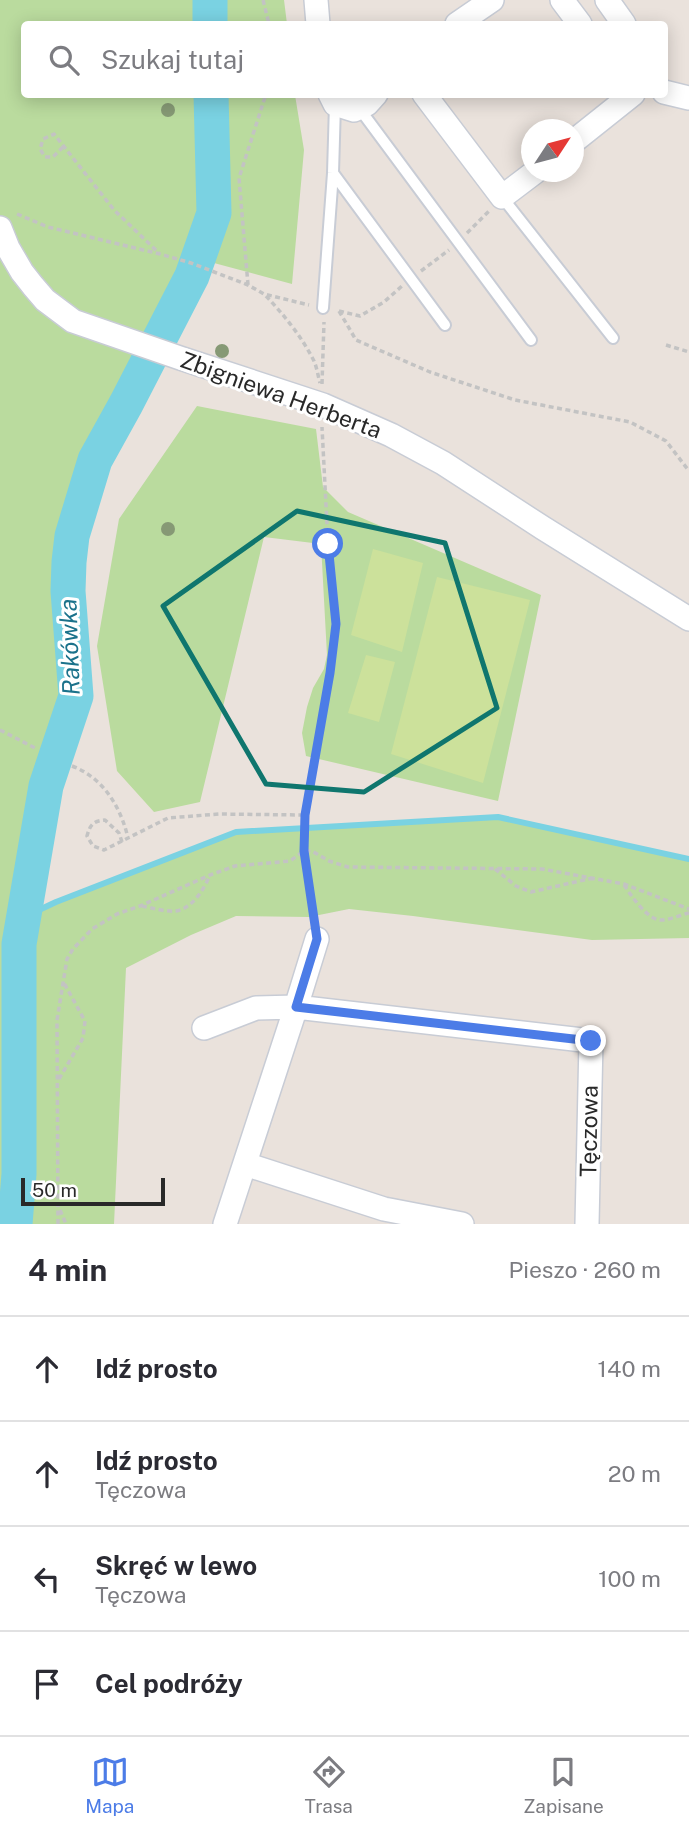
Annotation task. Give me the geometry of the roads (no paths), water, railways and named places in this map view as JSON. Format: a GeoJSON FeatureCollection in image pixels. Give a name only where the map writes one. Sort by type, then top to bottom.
{"type":"FeatureCollection","features":[{"type":"Feature","properties":{"kind":"street"},"geometry":{"type":"LineString","coordinates":[[316,0],[318,21]]}},
{"type":"Feature","properties":{"kind":"street"},"geometry":{"type":"LineString","coordinates":[[461,21],[492,0]]}},
{"type":"Feature","properties":{"kind":"street"},"geometry":{"type":"LineString","coordinates":[[562,0],[578,21]]}},
{"type":"Feature","properties":{"kind":"street"},"geometry":{"type":"LineString","coordinates":[[607,0],[622,21]]}},
{"type":"Feature","properties":{"kind":"street"},"geometry":{"type":"LineString","coordinates":[[668,93],[689,98]]}},
{"type":"Feature","properties":{"kind":"street"},"geometry":{"type":"LineString","coordinates":[[427,98],[502,197],[522,182]]}},
{"type":"Feature","properties":{"kind":"street"},"geometry":{"type":"LineString","coordinates":[[584,132],[628,98]]}},
{"type":"Feature","properties":{"kind":"street"},"geometry":{"type":"LineString","coordinates":[[333,99],[354,110],[368,101]]}},
{"type":"Feature","properties":{"kind":"street","name":"Zbigniewa Herberta"},"geometry":{"type":"LineString","coordinates":[[4,220],[8,248],[22,272],[44,300],[80,325],[323,405],[391,435],[443,463],[689,619]]}},
{"type":"Feature","properties":{"kind":"street"},"geometry":{"type":"LineString","coordinates":[[225,1224],[317,939]]}},
{"type":"Feature","properties":{"kind":"street","name":"Tęczowa"},"geometry":{"type":"LineString","coordinates":[[204,1028],[256,1008],[296,1007],[591,1041],[587,1224]]}},
{"type":"Feature","properties":{"kind":"street"},"geometry":{"type":"LineString","coordinates":[[245,1164],[384,1209],[462,1224]]}},
{"type":"Feature","properties":{"kind":"lane"},"geometry":{"type":"LineString","coordinates":[[323,308],[333,173],[333,99]]}},
{"type":"Feature","properties":{"kind":"lane"},"geometry":{"type":"LineString","coordinates":[[368,101],[458,242],[531,340]]}},
{"type":"Feature","properties":{"kind":"lane"},"geometry":{"type":"LineString","coordinates":[[333,173],[445,325]]}},
{"type":"Feature","properties":{"kind":"lane"},"geometry":{"type":"LineString","coordinates":[[502,197],[613,338]]}},
{"type":"Feature","properties":{"kind":"waterway","name":"Rakówka"},"geometry":{"type":"LineString","coordinates":[[210,0],[210,21]]}},
{"type":"Feature","properties":{"kind":"waterway","name":"Rakówka"},"geometry":{"type":"LineString","coordinates":[[15,1224],[19,1174],[19,944],[46,786],[76,696],[68,591],[72,536],[95,460],[192,276],[214,213],[211,98]]}},
{"type":"Feature","properties":{"kind":"waterway"},"geometry":{"type":"LineString","coordinates":[[24,917],[236,832],[498,817],[689,859]]}}]}
